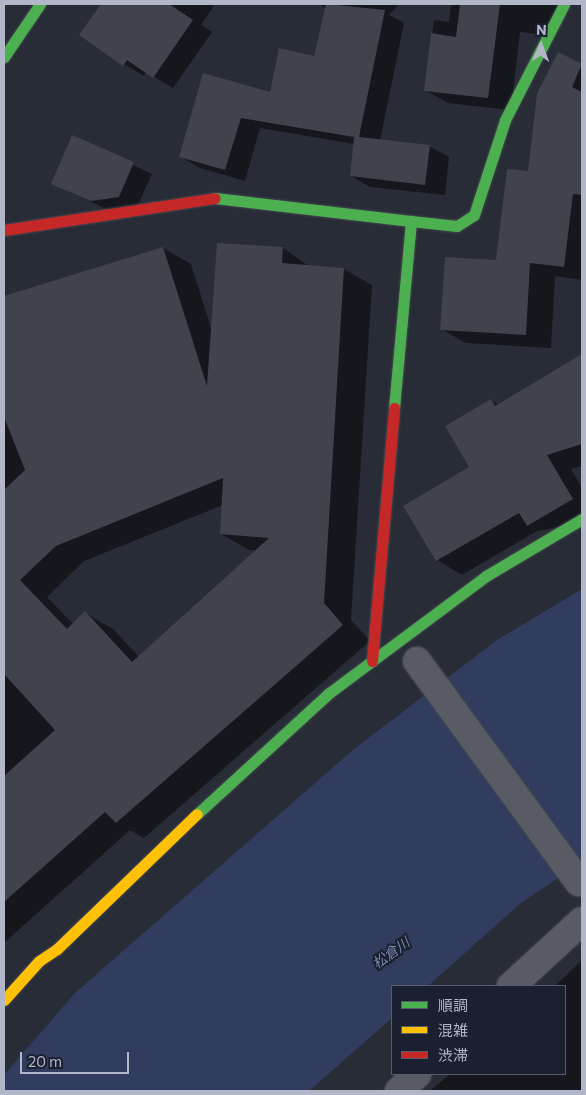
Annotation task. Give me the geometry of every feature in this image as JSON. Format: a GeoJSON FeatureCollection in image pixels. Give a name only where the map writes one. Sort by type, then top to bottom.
{"type":"FeatureCollection","features":[{"type":"Feature","properties":{"kind":"street"},"geometry":{"type":"LineString","coordinates":[[4,57],[40,4]]}},
{"type":"Feature","properties":{"kind":"street"},"geometry":{"type":"LineString","coordinates":[[4,230],[220,197],[457,226],[474,215],[505,120],[564,4]]}},
{"type":"Feature","properties":{"kind":"street"},"geometry":{"type":"LineString","coordinates":[[372,661],[412,221]]}},
{"type":"Feature","properties":{"kind":"street"},"geometry":{"type":"LineString","coordinates":[[4,1000],[39,961],[57,949],[217,794],[329,693],[486,576],[582,519]]}},
{"type":"Feature","properties":{"kind":"street"},"geometry":{"type":"LineString","coordinates":[[421,666],[577,880]]}},
{"type":"Feature","properties":{"kind":"street"},"geometry":{"type":"LineString","coordinates":[[512,985],[582,921]]}},
{"type":"Feature","properties":{"kind":"street"},"geometry":{"type":"LineString","coordinates":[[399,1091],[416,1075]]}},
{"type":"Feature","properties":{"kind":"water","name":"松倉川"},"geometry":{"type":"Polygon","coordinates":[[[582,589],[582,862],[521,903],[429,985],[391,985],[391,1019],[309,1091],[4,1091],[4,1075],[76,992],[354,749],[497,640],[582,589]]]}},
{"type":"Feature","properties":{"kind":"building"},"geometry":{"type":"Polygon","coordinates":[[[101,4],[169,4],[193,20],[153,78],[127,60],[123,66],[79,35],[101,4]]]}},
{"type":"Feature","properties":{"kind":"building"},"geometry":{"type":"Polygon","coordinates":[[[326,4],[385,10],[359,137],[430,145],[425,185],[350,176],[354,137],[241,118],[225,170],[179,157],[203,73],[270,92],[279,48],[314,56],[326,4]]]}},
{"type":"Feature","properties":{"kind":"building"},"geometry":{"type":"Polygon","coordinates":[[[460,4],[500,4],[488,98],[424,91],[431,33],[456,37],[460,4]]]}},
{"type":"Feature","properties":{"kind":"building"},"geometry":{"type":"Polygon","coordinates":[[[558,52],[582,64],[572,87],[582,92],[582,195],[573,194],[564,267],[530,263],[526,335],[440,330],[445,257],[496,260],[507,169],[528,171],[537,94],[558,52]]]}},
{"type":"Feature","properties":{"kind":"building"},"geometry":{"type":"Polygon","coordinates":[[[72,135],[134,162],[119,197],[91,201],[51,184],[72,135]]]}},
{"type":"Feature","properties":{"kind":"building"},"geometry":{"type":"Polygon","coordinates":[[[217,243],[283,247],[282,263],[344,268],[324,603],[343,625],[116,823],[105,812],[4,902],[4,776],[55,730],[4,674],[4,490],[25,470],[4,417],[4,296],[163,247],[207,386],[217,243]],[[223,478],[56,546],[20,580],[67,629],[85,611],[132,662],[269,538],[220,534],[223,478]]]}},
{"type":"Feature","properties":{"kind":"building"},"geometry":{"type":"Polygon","coordinates":[[[582,354],[582,444],[547,455],[573,499],[527,526],[519,513],[436,561],[403,506],[469,467],[445,426],[491,399],[495,406],[582,354]]]}},
{"type":"Feature","properties":{"kind":"traffic: fast"},"geometry":{"type":"LineString","coordinates":[[4,57],[40,4]]}},
{"type":"Feature","properties":{"kind":"traffic: fast"},"geometry":{"type":"LineString","coordinates":[[394,408],[411,221],[457,226],[474,215],[505,120],[564,4]]}},
{"type":"Feature","properties":{"kind":"traffic: fast"},"geometry":{"type":"LineString","coordinates":[[215,198],[411,221]]}},
{"type":"Feature","properties":{"kind":"traffic: fast"},"geometry":{"type":"LineString","coordinates":[[197,814],[329,693],[486,576],[582,519]]}},
{"type":"Feature","properties":{"kind":"traffic: slow"},"geometry":{"type":"LineString","coordinates":[[4,1000],[39,961],[57,949],[197,814]]}},
{"type":"Feature","properties":{"kind":"traffic: jam"},"geometry":{"type":"LineString","coordinates":[[4,230],[215,198]]}},
{"type":"Feature","properties":{"kind":"traffic: jam"},"geometry":{"type":"LineString","coordinates":[[372,661],[394,408]]}}]}
